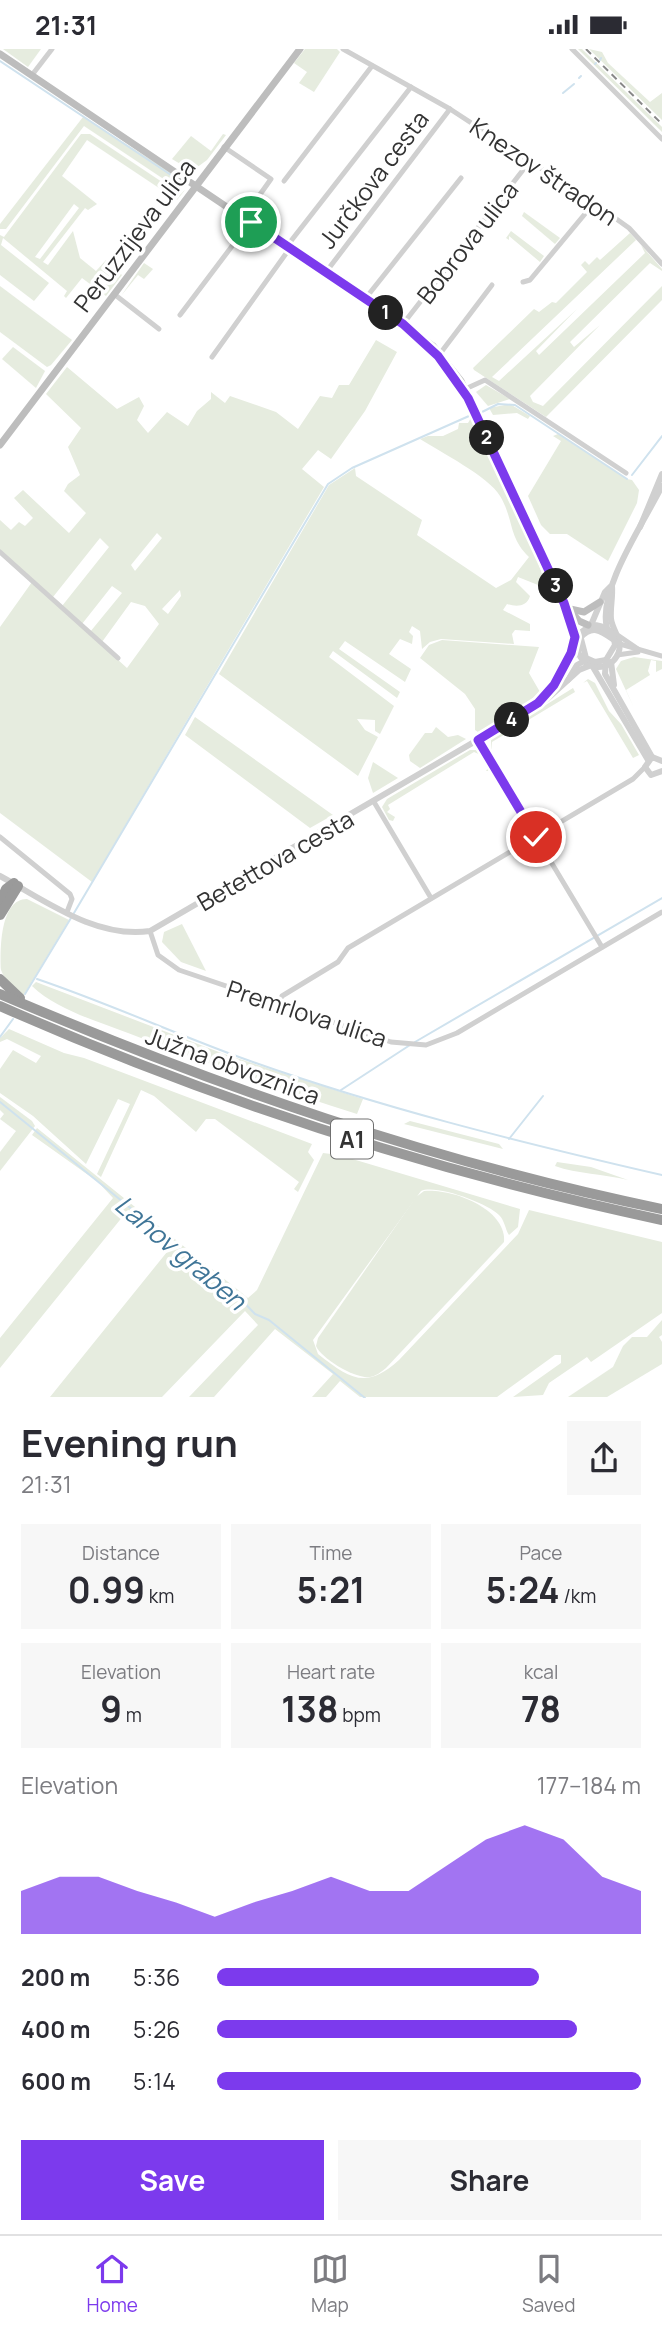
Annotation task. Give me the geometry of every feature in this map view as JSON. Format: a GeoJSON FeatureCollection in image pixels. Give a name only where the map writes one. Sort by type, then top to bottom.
{"type":"FeatureCollection","features":[{"type":"Feature","properties":{"kind":"highway"},"geometry":{"type":"LineString","coordinates":[[0,883],[1,900]]}},
{"type":"Feature","properties":{"kind":"highway"},"geometry":{"type":"LineString","coordinates":[[1,900],[8,887],[16,884]]}},
{"type":"Feature","properties":{"kind":"highway"},"geometry":{"type":"LineString","coordinates":[[0,915],[16,884]]}},
{"type":"Feature","properties":{"kind":"highway"},"geometry":{"type":"LineString","coordinates":[[0,979],[18,997],[111,1037],[131,1050]]}},
{"type":"Feature","properties":{"kind":"highway","name":"Južna obvoznica"},"geometry":{"type":"LineString","coordinates":[[0,994],[131,1050],[276,1103],[422,1150],[662,1209]]}},
{"type":"Feature","properties":{"kind":"highway","name":"Južna obvoznica"},"geometry":{"type":"LineString","coordinates":[[0,1006],[159,1072],[327,1131],[515,1187],[662,1220]]}},
{"type":"Feature","properties":{"kind":"main road","name":"Peruzzijeva ulica"},"geometry":{"type":"LineString","coordinates":[[0,445],[300,49]]}},
{"type":"Feature","properties":{"kind":"main road","name":"Jurčkova cesta"},"geometry":{"type":"LineString","coordinates":[[0,54],[403,324],[439,355],[461,381],[567,606],[579,621],[593,626]]}},
{"type":"Feature","properties":{"kind":"main road"},"geometry":{"type":"LineString","coordinates":[[567,606],[584,612],[600,603]]}},
{"type":"Feature","properties":{"kind":"main road","name":"Jurčkova cesta"},"geometry":{"type":"LineString","coordinates":[[567,606],[568,618],[578,635]]}},
{"type":"Feature","properties":{"kind":"street"},"geometry":{"type":"LineString","coordinates":[[32,75],[52,49]]}},
{"type":"Feature","properties":{"kind":"street","name":"Knezov štradon"},"geometry":{"type":"LineString","coordinates":[[343,49],[450,109],[530,160],[629,228],[662,264]]}},
{"type":"Feature","properties":{"kind":"street"},"geometry":{"type":"LineString","coordinates":[[572,49],[662,139]]}},
{"type":"Feature","properties":{"kind":"street"},"geometry":{"type":"LineString","coordinates":[[284,181],[372,66]]}},
{"type":"Feature","properties":{"kind":"street"},"geometry":{"type":"LineString","coordinates":[[288,247],[411,87]]}},
{"type":"Feature","properties":{"kind":"street","name":"Jurčkova cesta"},"geometry":{"type":"LineString","coordinates":[[326,272],[450,109]]}},
{"type":"Feature","properties":{"kind":"street"},"geometry":{"type":"LineString","coordinates":[[180,314],[247,219],[271,179],[224,147]]}},
{"type":"Feature","properties":{"kind":"street","name":"Bobrova ulica"},"geometry":{"type":"LineString","coordinates":[[403,324],[530,160]]}},
{"type":"Feature","properties":{"kind":"street"},"geometry":{"type":"LineString","coordinates":[[365,299],[461,178]]}},
{"type":"Feature","properties":{"kind":"street"},"geometry":{"type":"LineString","coordinates":[[523,282],[530,280],[594,204]]}},
{"type":"Feature","properties":{"kind":"street","name":"Jurčkova cesta"},"geometry":{"type":"LineString","coordinates":[[212,357],[288,247]]}},
{"type":"Feature","properties":{"kind":"street"},"geometry":{"type":"LineString","coordinates":[[439,355],[492,285]]}},
{"type":"Feature","properties":{"kind":"street"},"geometry":{"type":"LineString","coordinates":[[114,294],[159,329]]}},
{"type":"Feature","properties":{"kind":"street"},"geometry":{"type":"LineString","coordinates":[[463,390],[485,380],[626,473]]}},
{"type":"Feature","properties":{"kind":"street"},"geometry":{"type":"LineString","coordinates":[[639,529],[641,518],[662,474]]}},
{"type":"Feature","properties":{"kind":"street"},"geometry":{"type":"LineString","coordinates":[[593,626],[600,603],[612,586],[662,486]]}},
{"type":"Feature","properties":{"kind":"street"},"geometry":{"type":"LineString","coordinates":[[0,552],[118,658]]}},
{"type":"Feature","properties":{"kind":"street"},"geometry":{"type":"LineString","coordinates":[[612,586],[606,613],[607,628],[618,640]]}},
{"type":"Feature","properties":{"kind":"street"},"geometry":{"type":"LineString","coordinates":[[612,586],[611,618],[618,640],[617,655]]}},
{"type":"Feature","properties":{"kind":"street"},"geometry":{"type":"LineString","coordinates":[[578,635],[593,626],[607,628]]}},
{"type":"Feature","properties":{"kind":"street"},"geometry":{"type":"LineString","coordinates":[[593,626],[641,651],[662,656]]}},
{"type":"Feature","properties":{"kind":"street"},"geometry":{"type":"LineString","coordinates":[[578,635],[578,652],[588,663],[607,663],[617,655],[641,651]]}},
{"type":"Feature","properties":{"kind":"street"},"geometry":{"type":"LineString","coordinates":[[578,635],[588,663],[648,765],[661,775]]}},
{"type":"Feature","properties":{"kind":"street","name":"Betettova cesta"},"geometry":{"type":"LineString","coordinates":[[554,685],[578,635]]}},
{"type":"Feature","properties":{"kind":"street"},"geometry":{"type":"LineString","coordinates":[[618,640],[607,663],[607,678],[614,687],[648,765]]}},
{"type":"Feature","properties":{"kind":"street","name":"Betettova cesta"},"geometry":{"type":"LineString","coordinates":[[538,703],[578,652]]}},
{"type":"Feature","properties":{"kind":"street","name":"Betettova cesta"},"geometry":{"type":"LineString","coordinates":[[150,931],[552,697],[588,663]]}},
{"type":"Feature","properties":{"kind":"street"},"geometry":{"type":"LineString","coordinates":[[478,740],[602,947]]}},
{"type":"Feature","properties":{"kind":"street"},"geometry":{"type":"LineString","coordinates":[[278,1006],[282,996],[338,962],[348,948],[633,779],[648,765],[662,761]]}},
{"type":"Feature","properties":{"kind":"street"},"geometry":{"type":"LineString","coordinates":[[374,802],[431,898]]}},
{"type":"Feature","properties":{"kind":"street"},"geometry":{"type":"LineString","coordinates":[[0,837],[71,894],[71,914]]}},
{"type":"Feature","properties":{"kind":"street"},"geometry":{"type":"LineString","coordinates":[[0,876],[71,914],[108,930],[131,933],[150,931]]}},
{"type":"Feature","properties":{"kind":"street","name":"Premrlova ulica"},"geometry":{"type":"LineString","coordinates":[[150,931],[158,955],[168,963],[278,1006],[400,1044],[417,1045],[445,1040],[662,912]]}},
{"type":"Feature","properties":{"kind":"shaded area"},"geometry":{"type":"Polygon","coordinates":[[[3,49],[41,49],[28,67],[3,49]]]}},
{"type":"Feature","properties":{"kind":"shaded area"},"geometry":{"type":"Polygon","coordinates":[[[305,49],[337,49],[340,52],[314,92],[299,83],[307,72],[294,63],[305,49]]]}},
{"type":"Feature","properties":{"kind":"shaded area"},"geometry":{"type":"Polygon","coordinates":[[[578,49],[582,49],[662,127],[662,132],[578,49]]]}},
{"type":"Feature","properties":{"kind":"shaded area"},"geometry":{"type":"Polygon","coordinates":[[[589,49],[602,52],[608,63],[650,102],[662,93],[662,120],[589,49]]]}},
{"type":"Feature","properties":{"kind":"shaded area"},"geometry":{"type":"Polygon","coordinates":[[[83,117],[180,178],[184,182],[182,186],[174,186],[84,126],[6,229],[0,229],[0,224],[83,117]]]}},
{"type":"Feature","properties":{"kind":"shaded area"},"geometry":{"type":"Polygon","coordinates":[[[81,134],[90,134],[180,194],[185,190],[177,200],[87,140],[62,176],[97,204],[88,210],[85,208],[43,262],[48,265],[73,231],[80,258],[96,271],[106,260],[122,275],[106,296],[82,278],[66,298],[64,296],[67,291],[3,238],[1,245],[49,283],[34,301],[0,275],[0,235],[4,237],[81,134]],[[74,204],[35,257],[40,259],[79,208],[74,204]]]}},
{"type":"Feature","properties":{"kind":"shaded area"},"geometry":{"type":"Polygon","coordinates":[[[223,134],[226,135],[207,160],[192,171],[172,159],[191,136],[211,151],[223,134]]]}},
{"type":"Feature","properties":{"kind":"shaded area"},"geometry":{"type":"Polygon","coordinates":[[[524,212],[560,238],[555,244],[522,216],[524,212]]]}},
{"type":"Feature","properties":{"kind":"shaded area"},"geometry":{"type":"Polygon","coordinates":[[[511,231],[544,256],[540,262],[509,236],[509,240],[506,238],[511,231]]]}},
{"type":"Feature","properties":{"kind":"shaded area"},"geometry":{"type":"Polygon","coordinates":[[[630,233],[636,240],[492,377],[499,381],[577,309],[536,351],[539,355],[645,253],[641,245],[662,271],[650,263],[570,342],[574,347],[600,325],[530,396],[533,402],[543,406],[662,286],[662,300],[546,417],[474,370],[473,368],[534,309],[539,312],[552,302],[556,303],[587,272],[581,265],[585,261],[589,265],[597,257],[600,260],[630,233]]]}},
{"type":"Feature","properties":{"kind":"shaded area"},"geometry":{"type":"Polygon","coordinates":[[[144,263],[153,269],[144,279],[138,275],[121,296],[144,263]]]}},
{"type":"Feature","properties":{"kind":"shaded area"},"geometry":{"type":"Polygon","coordinates":[[[0,286],[72,340],[51,365],[47,367],[0,332],[0,286]]]}},
{"type":"Feature","properties":{"kind":"shaded area"},"geometry":{"type":"Polygon","coordinates":[[[376,340],[397,352],[365,411],[331,459],[318,450],[302,469],[324,487],[92,882],[0,813],[0,627],[32,582],[127,668],[159,624],[145,606],[131,602],[102,642],[90,632],[122,593],[112,586],[82,624],[62,606],[109,547],[100,538],[53,597],[0,550],[0,520],[11,530],[19,522],[25,526],[33,518],[14,498],[23,490],[69,533],[86,513],[64,491],[68,484],[80,475],[68,447],[81,428],[46,394],[67,367],[117,409],[139,397],[144,406],[137,420],[148,433],[167,412],[188,426],[197,411],[211,399],[211,392],[225,403],[230,396],[276,412],[298,429],[320,396],[332,398],[339,385],[349,385],[376,340]],[[157,533],[131,565],[135,571],[162,538],[157,533]],[[180,590],[162,609],[168,614],[181,596],[180,590]]]}},
{"type":"Feature","properties":{"kind":"shaded area"},"geometry":{"type":"Polygon","coordinates":[[[13,347],[45,371],[36,388],[2,359],[13,347]]]}},
{"type":"Feature","properties":{"kind":"shaded area"},"geometry":{"type":"Polygon","coordinates":[[[486,385],[510,399],[488,406],[476,392],[486,385]]]}},
{"type":"Feature","properties":{"kind":"shaded area"},"geometry":{"type":"Polygon","coordinates":[[[510,404],[530,416],[528,419],[517,413],[493,415],[489,408],[510,404]]]}},
{"type":"Feature","properties":{"kind":"shaded area"},"geometry":{"type":"Polygon","coordinates":[[[472,416],[534,550],[548,592],[544,597],[538,585],[518,577],[516,582],[530,596],[529,600],[521,605],[507,604],[503,610],[530,624],[530,631],[515,630],[512,634],[514,644],[441,639],[430,642],[422,649],[420,631],[412,626],[409,632],[413,636],[412,644],[400,639],[389,654],[411,669],[405,682],[345,641],[339,649],[400,692],[397,698],[333,651],[329,657],[394,706],[380,734],[375,731],[375,720],[357,719],[365,730],[378,737],[358,776],[219,674],[329,485],[355,468],[356,476],[422,520],[417,535],[496,588],[511,580],[529,557],[514,535],[500,496],[485,480],[420,439],[443,436],[458,429],[459,423],[468,423],[472,416]]]}},
{"type":"Feature","properties":{"kind":"shaded area"},"geometry":{"type":"Polygon","coordinates":[[[558,434],[632,480],[639,490],[637,503],[608,561],[567,534],[550,534],[541,525],[528,496],[561,441],[553,436],[558,434]]]}},
{"type":"Feature","properties":{"kind":"shaded area"},"geometry":{"type":"Polygon","coordinates":[[[442,640],[539,647],[529,673],[540,692],[521,708],[478,732],[475,730],[475,709],[465,694],[420,658],[429,645],[442,640]]]}},
{"type":"Feature","properties":{"kind":"shaded area"},"geometry":{"type":"Polygon","coordinates":[[[634,657],[662,661],[662,669],[656,672],[656,661],[651,660],[648,671],[650,675],[626,690],[634,708],[616,669],[621,661],[634,657]]]}},
{"type":"Feature","properties":{"kind":"shaded area"},"geometry":{"type":"Polygon","coordinates":[[[588,679],[595,683],[609,711],[621,724],[639,755],[633,758],[587,681],[583,683],[588,679]]]}},
{"type":"Feature","properties":{"kind":"shaded area"},"geometry":{"type":"Polygon","coordinates":[[[573,688],[575,692],[492,742],[491,752],[491,739],[573,688]]]}},
{"type":"Feature","properties":{"kind":"shaded area"},"geometry":{"type":"Polygon","coordinates":[[[195,717],[333,815],[310,828],[185,735],[195,717]]]}},
{"type":"Feature","properties":{"kind":"shaded area"},"geometry":{"type":"Polygon","coordinates":[[[436,727],[448,737],[458,735],[466,739],[420,768],[410,761],[409,755],[425,733],[432,733],[436,727]]]}},
{"type":"Feature","properties":{"kind":"shaded area"},"geometry":{"type":"Polygon","coordinates":[[[470,750],[477,750],[484,756],[488,768],[481,755],[474,752],[388,805],[390,809],[387,812],[395,817],[393,821],[389,820],[382,807],[387,799],[470,750]]]}},
{"type":"Feature","properties":{"kind":"shaded area"},"geometry":{"type":"Polygon","coordinates":[[[373,762],[398,778],[373,793],[368,778],[373,762]]]}},
{"type":"Feature","properties":{"kind":"shaded area"},"geometry":{"type":"Polygon","coordinates":[[[27,899],[69,920],[23,996],[10,984],[1,970],[1,950],[4,927],[11,907],[18,901],[27,899]]]}},
{"type":"Feature","properties":{"kind":"shaded area"},"geometry":{"type":"Polygon","coordinates":[[[182,924],[206,971],[181,962],[162,942],[164,932],[182,924]]]}},
{"type":"Feature","properties":{"kind":"shaded area"},"geometry":{"type":"Polygon","coordinates":[[[36,982],[224,1054],[363,1099],[357,1114],[242,1075],[78,1014],[42,994],[32,986],[36,982]]]}},
{"type":"Feature","properties":{"kind":"shaded area"},"geometry":{"type":"Polygon","coordinates":[[[9,1029],[64,1053],[84,1058],[312,1144],[308,1152],[314,1160],[298,1192],[294,1189],[299,1182],[215,1119],[206,1119],[196,1132],[154,1096],[141,1090],[101,1177],[97,1174],[130,1104],[118,1099],[86,1164],[33,1116],[0,1093],[0,1069],[13,1050],[36,1063],[41,1056],[7,1039],[0,1042],[0,1038],[9,1029]]]}},
{"type":"Feature","properties":{"kind":"shaded area"},"geometry":{"type":"Polygon","coordinates":[[[0,1097],[35,1126],[0,1171],[0,1152],[16,1131],[0,1119],[4,1114],[0,1110],[0,1097]]]}},
{"type":"Feature","properties":{"kind":"shaded area"},"geometry":{"type":"Polygon","coordinates":[[[410,1121],[499,1144],[503,1149],[404,1124],[410,1121]]]}},
{"type":"Feature","properties":{"kind":"shaded area"},"geometry":{"type":"Polygon","coordinates":[[[37,1128],[248,1298],[257,1290],[323,1153],[339,1155],[520,1209],[518,1227],[509,1235],[501,1217],[484,1205],[449,1192],[421,1191],[313,1340],[318,1354],[340,1370],[358,1378],[377,1375],[399,1360],[518,1234],[529,1210],[662,1242],[662,1313],[591,1362],[587,1357],[549,1383],[543,1395],[513,1397],[561,1363],[561,1355],[555,1355],[497,1397],[360,1397],[340,1381],[326,1397],[312,1397],[333,1374],[275,1329],[214,1397],[189,1397],[258,1325],[245,1311],[162,1397],[50,1397],[171,1247],[128,1210],[0,1368],[0,1338],[113,1198],[98,1182],[32,1135],[37,1128]]]}},
{"type":"Feature","properties":{"kind":"shaded area"},"geometry":{"type":"Polygon","coordinates":[[[557,1162],[591,1167],[628,1180],[563,1169],[555,1166],[557,1162]]]}},
{"type":"Feature","properties":{"kind":"shaded area"},"geometry":{"type":"Polygon","coordinates":[[[424,1191],[449,1193],[476,1203],[497,1220],[503,1230],[504,1242],[386,1368],[370,1377],[356,1375],[325,1357],[316,1346],[318,1338],[416,1197],[424,1191]]]}},
{"type":"Feature","properties":{"kind":"shaded area"},"geometry":{"type":"Polygon","coordinates":[[[662,1320],[662,1335],[659,1337],[662,1342],[662,1364],[607,1397],[568,1397],[613,1367],[623,1346],[632,1337],[647,1337],[662,1320]]]}},
{"type":"Feature","properties":{"kind":"waterway"},"geometry":{"type":"LineString","coordinates":[[0,61],[183,183]]}},
{"type":"Feature","properties":{"kind":"waterway"},"geometry":{"type":"LineString","coordinates":[[563,93],[574,84]]}},
{"type":"Feature","properties":{"kind":"waterway"},"geometry":{"type":"LineString","coordinates":[[482,412],[498,404],[515,405],[627,479]]}},
{"type":"Feature","properties":{"kind":"waterway"},"geometry":{"type":"LineString","coordinates":[[74,913],[328,484],[352,468],[469,416]]}},
{"type":"Feature","properties":{"kind":"waterway"},"geometry":{"type":"LineString","coordinates":[[632,475],[662,436]]}},
{"type":"Feature","properties":{"kind":"waterway"},"geometry":{"type":"LineString","coordinates":[[415,1042],[662,898]]}},
{"type":"Feature","properties":{"kind":"waterway"},"geometry":{"type":"LineString","coordinates":[[25,994],[71,918]]}},
{"type":"Feature","properties":{"kind":"waterway"},"geometry":{"type":"LineString","coordinates":[[37,979],[239,1057],[343,1092],[502,1136],[662,1175]]}},
{"type":"Feature","properties":{"kind":"waterway"},"geometry":{"type":"LineString","coordinates":[[0,1037],[13,1019]]}},
{"type":"Feature","properties":{"kind":"waterway"},"geometry":{"type":"LineString","coordinates":[[341,1090],[410,1045]]}},
{"type":"Feature","properties":{"kind":"waterway"},"geometry":{"type":"LineString","coordinates":[[509,1139],[543,1096]]}},
{"type":"Feature","properties":{"kind":"waterway","name":"Lahov graben"},"geometry":{"type":"LineString","coordinates":[[0,1102],[235,1293],[255,1314],[269,1320],[365,1398]]}},
{"type":"Feature","properties":{"kind":"railway"},"geometry":{"type":"LineString","coordinates":[[586,49],[662,124]]}},
{"type":"Feature","properties":{"kind":"route"},"geometry":{"type":"LineString","coordinates":[[251,222],[403,324],[438,356],[468,398],[564,603],[564,610],[575,637],[571,653],[556,676],[554,685],[538,703],[478,740],[536,837]]}}]}
